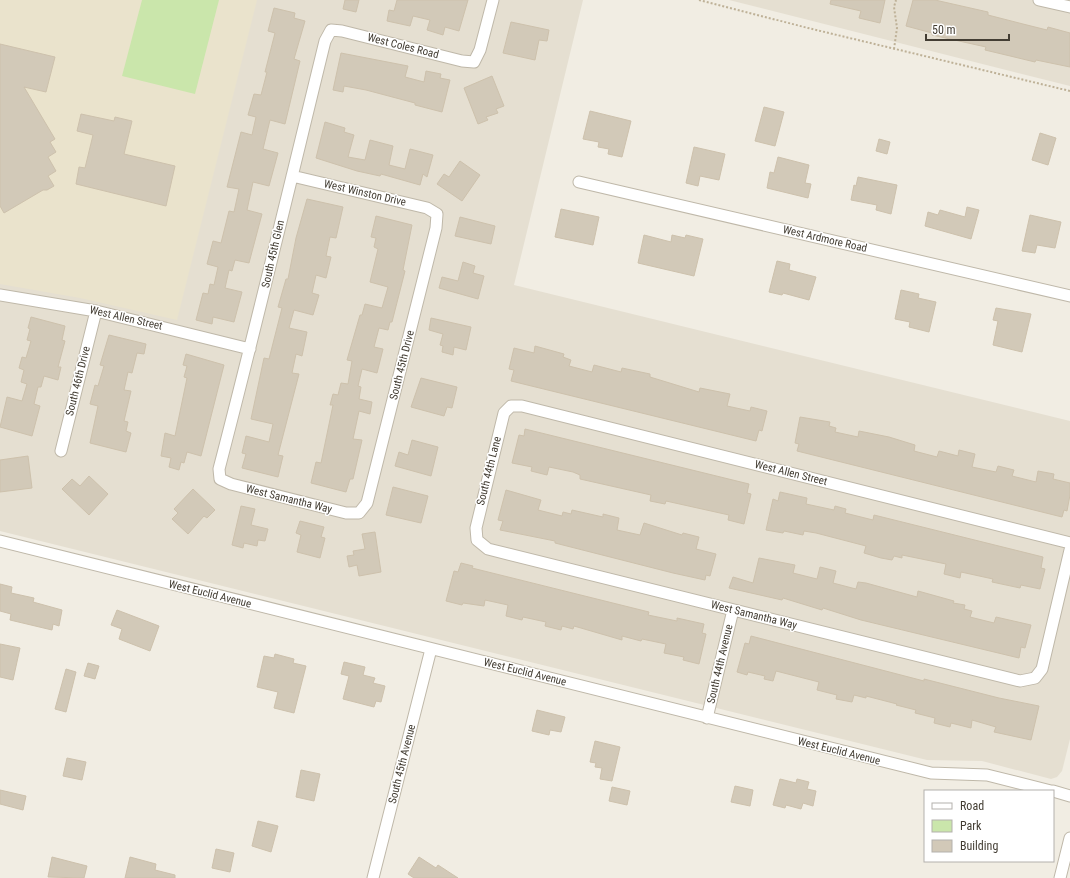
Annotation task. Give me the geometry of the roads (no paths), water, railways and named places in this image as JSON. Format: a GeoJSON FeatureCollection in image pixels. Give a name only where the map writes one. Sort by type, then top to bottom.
{"type":"FeatureCollection","features":[{"type":"Feature","properties":{"kind":"street","name":"West Coles Road"},"geometry":{"type":"LineString","coordinates":[[331,30],[342,31],[462,61],[474,62],[480,50],[493,0]]}},
{"type":"Feature","properties":{"kind":"street"},"geometry":{"type":"LineString","coordinates":[[1039,0],[1070,8]]}},
{"type":"Feature","properties":{"kind":"street","name":"South 45th Glen"},"geometry":{"type":"LineString","coordinates":[[220,479],[219,469],[250,349],[325,41],[331,30]]}},
{"type":"Feature","properties":{"kind":"street","name":"West Winston Drive"},"geometry":{"type":"LineString","coordinates":[[292,176],[427,208],[437,214]]}},
{"type":"Feature","properties":{"kind":"street","name":"West Ardmore Road"},"geometry":{"type":"LineString","coordinates":[[579,182],[1070,296]]}},
{"type":"Feature","properties":{"kind":"street","name":"South 45th Drive"},"geometry":{"type":"LineString","coordinates":[[359,513],[367,503],[436,228],[437,214]]}},
{"type":"Feature","properties":{"kind":"street","name":"West Allen Street"},"geometry":{"type":"LineString","coordinates":[[0,295],[96,311],[250,349]]}},
{"type":"Feature","properties":{"kind":"street","name":"South 46th Drive"},"geometry":{"type":"LineString","coordinates":[[61,451],[96,311]]}},
{"type":"Feature","properties":{"kind":"street","name":"West Allen Street"},"geometry":{"type":"LineString","coordinates":[[511,406],[522,406],[1070,543]]}},
{"type":"Feature","properties":{"kind":"street","name":"South 44th Lane"},"geometry":{"type":"LineString","coordinates":[[477,540],[476,528],[504,413],[511,406]]}},
{"type":"Feature","properties":{"kind":"street","name":"West Samantha Way"},"geometry":{"type":"LineString","coordinates":[[220,479],[231,484],[338,511],[359,513]]}},
{"type":"Feature","properties":{"kind":"street","name":"West Samantha Way"},"geometry":{"type":"LineString","coordinates":[[477,540],[488,549],[1020,681],[1034,678],[1042,669],[1070,550]]}},
{"type":"Feature","properties":{"kind":"street","name":"West Euclid Avenue"},"geometry":{"type":"LineString","coordinates":[[0,541],[931,773],[987,774],[1048,790]]}},
{"type":"Feature","properties":{"kind":"street","name":"South 44th Avenue"},"geometry":{"type":"LineString","coordinates":[[707,718],[733,610]]}},
{"type":"Feature","properties":{"kind":"street","name":"South 45th Avenue"},"geometry":{"type":"LineString","coordinates":[[373,878],[431,649]]}},
{"type":"Feature","properties":{"kind":"street","name":"West Euclid Avenue"},"geometry":{"type":"LineString","coordinates":[[1054,792],[1070,796]]}},
{"type":"Feature","properties":{"kind":"street"},"geometry":{"type":"LineString","coordinates":[[1060,878],[1070,838]]}}]}
